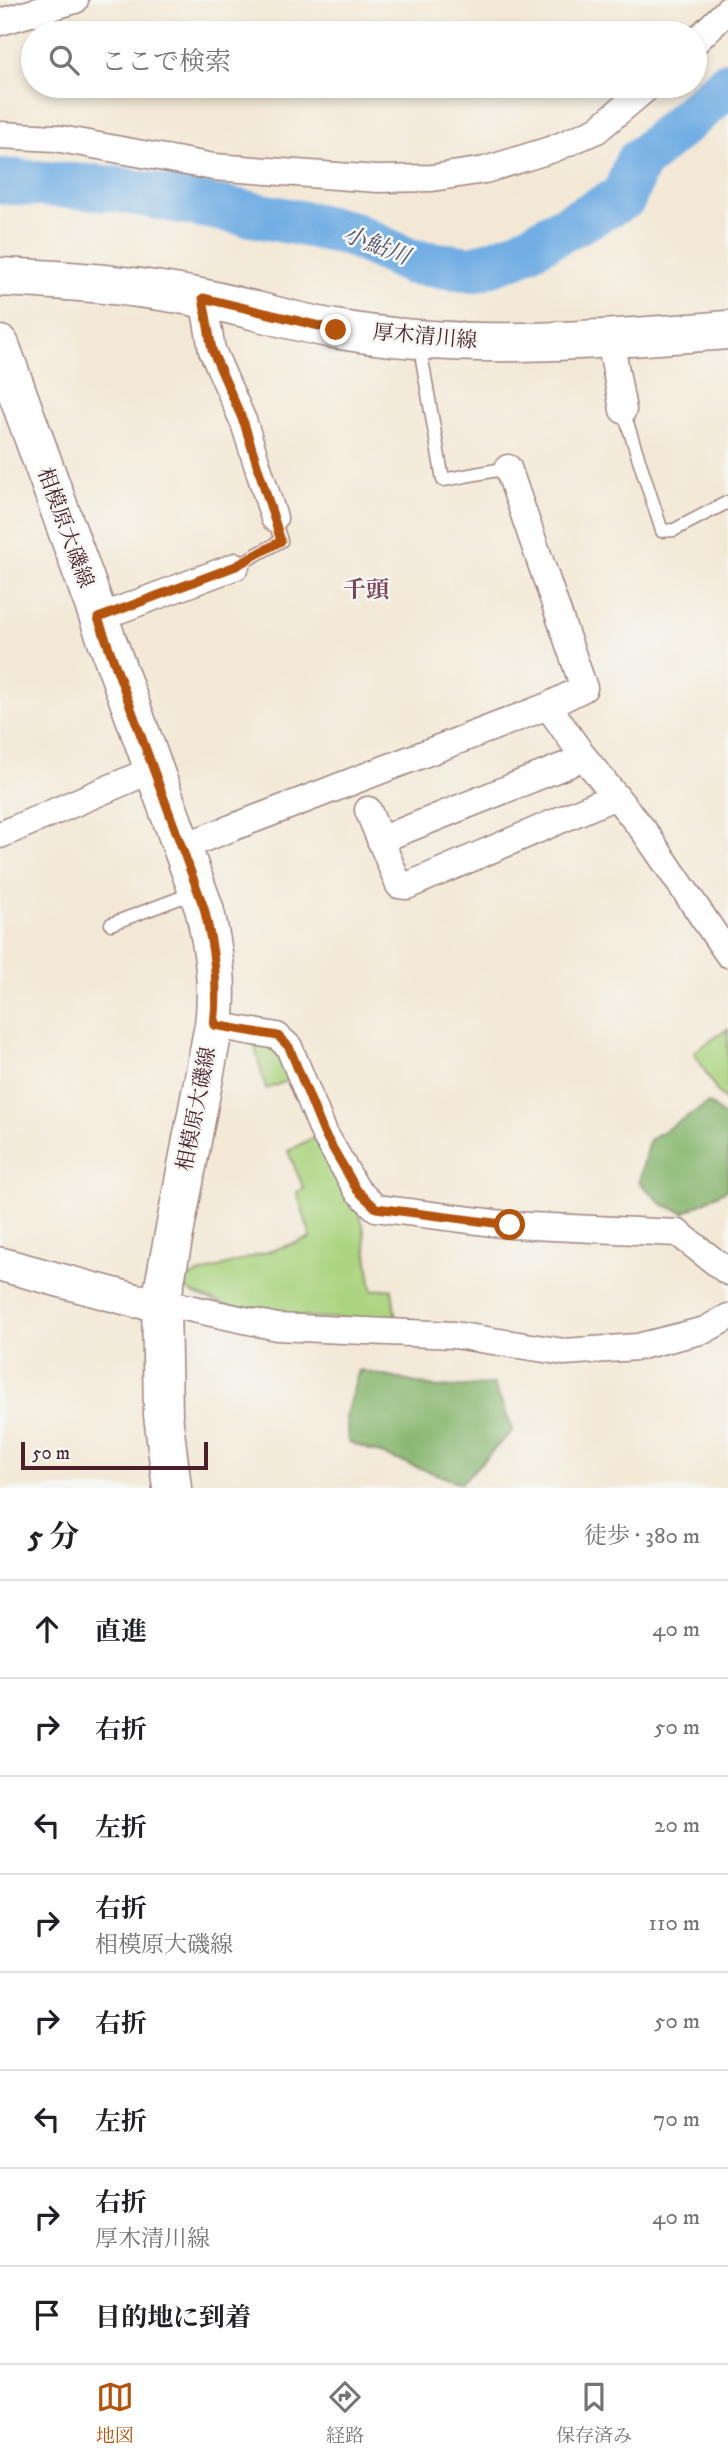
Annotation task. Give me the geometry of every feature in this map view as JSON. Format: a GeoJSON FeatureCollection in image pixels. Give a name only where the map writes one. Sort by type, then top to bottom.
{"type":"FeatureCollection","features":[{"type":"Feature","properties":{"kind":"main road","name":"厚木清川線"},"geometry":{"type":"LineString","coordinates":[[0,277],[120,286],[203,298],[336,330],[419,338],[495,343],[728,330]]}},
{"type":"Feature","properties":{"kind":"main road","name":"相模原大磯線"},"geometry":{"type":"LineString","coordinates":[[0,345],[198,891],[215,951],[218,989],[214,1025],[161,1303],[163,1415],[172,1488]]}},
{"type":"Feature","properties":{"kind":"street"},"geometry":{"type":"LineString","coordinates":[[0,22],[75,0]]}},
{"type":"Feature","properties":{"kind":"street"},"geometry":{"type":"LineString","coordinates":[[707,30],[728,10]]}},
{"type":"Feature","properties":{"kind":"street"},"geometry":{"type":"LineString","coordinates":[[0,135],[55,138],[214,167],[378,179],[432,178],[485,170],[553,149],[597,130],[635,98]]}},
{"type":"Feature","properties":{"kind":"street"},"geometry":{"type":"LineString","coordinates":[[203,298],[212,350],[271,490],[274,518]]}},
{"type":"Feature","properties":{"kind":"street"},"geometry":{"type":"LineString","coordinates":[[610,338],[623,410]]}},
{"type":"Feature","properties":{"kind":"street"},"geometry":{"type":"LineString","coordinates":[[182,847],[548,706],[584,688],[508,468]]}},
{"type":"Feature","properties":{"kind":"street"},"geometry":{"type":"LineString","coordinates":[[98,618],[236,566]]}},
{"type":"Feature","properties":{"kind":"street"},"geometry":{"type":"LineString","coordinates":[[548,706],[583,756],[644,831],[728,954]]}},
{"type":"Feature","properties":{"kind":"street"},"geometry":{"type":"LineString","coordinates":[[380,841],[583,756]]}},
{"type":"Feature","properties":{"kind":"street"},"geometry":{"type":"LineString","coordinates":[[0,835],[154,769]]}},
{"type":"Feature","properties":{"kind":"street"},"geometry":{"type":"LineString","coordinates":[[368,810],[399,885],[407,886],[615,796]]}},
{"type":"Feature","properties":{"kind":"street"},"geometry":{"type":"LineString","coordinates":[[214,1025],[278,1036],[289,1047],[324,1133],[357,1190],[376,1208],[510,1225],[678,1233],[728,1272]]}},
{"type":"Feature","properties":{"kind":"street"},"geometry":{"type":"LineString","coordinates":[[0,1264],[137,1301],[161,1303],[218,1317],[277,1327],[454,1335],[564,1352],[637,1347],[705,1330],[728,1317]]}},
{"type":"Feature","properties":{"kind":"lane"},"geometry":{"type":"LineString","coordinates":[[419,338],[443,480],[508,468]]}},
{"type":"Feature","properties":{"kind":"lane"},"geometry":{"type":"LineString","coordinates":[[623,410],[662,531],[674,530],[728,502]]}},
{"type":"Feature","properties":{"kind":"lane"},"geometry":{"type":"LineString","coordinates":[[236,566],[281,541],[274,518]]}},
{"type":"Feature","properties":{"kind":"lane"},"geometry":{"type":"LineString","coordinates":[[111,924],[198,891]]}},
{"type":"Feature","properties":{"kind":"green space"},"geometry":{"type":"Polygon","coordinates":[[[728,1029],[728,1103],[716,1090],[694,1052],[728,1029]]]}},
{"type":"Feature","properties":{"kind":"green space"},"geometry":{"type":"Polygon","coordinates":[[[253,1040],[274,1042],[295,1078],[266,1089],[253,1040]]]}},
{"type":"Feature","properties":{"kind":"green space"},"geometry":{"type":"Polygon","coordinates":[[[709,1103],[728,1119],[728,1189],[684,1213],[662,1204],[639,1182],[649,1140],[709,1103]]]}},
{"type":"Feature","properties":{"kind":"green space"},"geometry":{"type":"Polygon","coordinates":[[[314,1137],[354,1195],[363,1225],[372,1290],[392,1289],[396,1321],[289,1316],[236,1307],[186,1290],[186,1278],[311,1238],[297,1192],[304,1189],[288,1151],[314,1137]]]}},
{"type":"Feature","properties":{"kind":"green space"},"geometry":{"type":"Polygon","coordinates":[[[359,1370],[438,1388],[494,1384],[513,1430],[461,1483],[348,1442],[346,1414],[359,1370]]]}},
{"type":"Feature","properties":{"kind":"waterway","name":"小鮎川"},"geometry":{"type":"LineString","coordinates":[[0,181],[116,189],[294,222],[349,233],[411,262],[474,269],[516,254],[624,197],[637,163],[728,84]]}},
{"type":"Feature","properties":{"kind":"district","name":"千頭"},"geometry":{"type":"Point","coordinates":[366,590]}},
{"type":"Feature","properties":{"kind":"route"},"geometry":{"type":"LineString","coordinates":[[336,330],[203,298],[212,350],[244,423],[281,541],[277,546],[236,566],[98,618],[204,908],[215,951],[218,989],[214,1025],[278,1036],[289,1047],[324,1133],[357,1190],[376,1208],[510,1225]]}}]}
